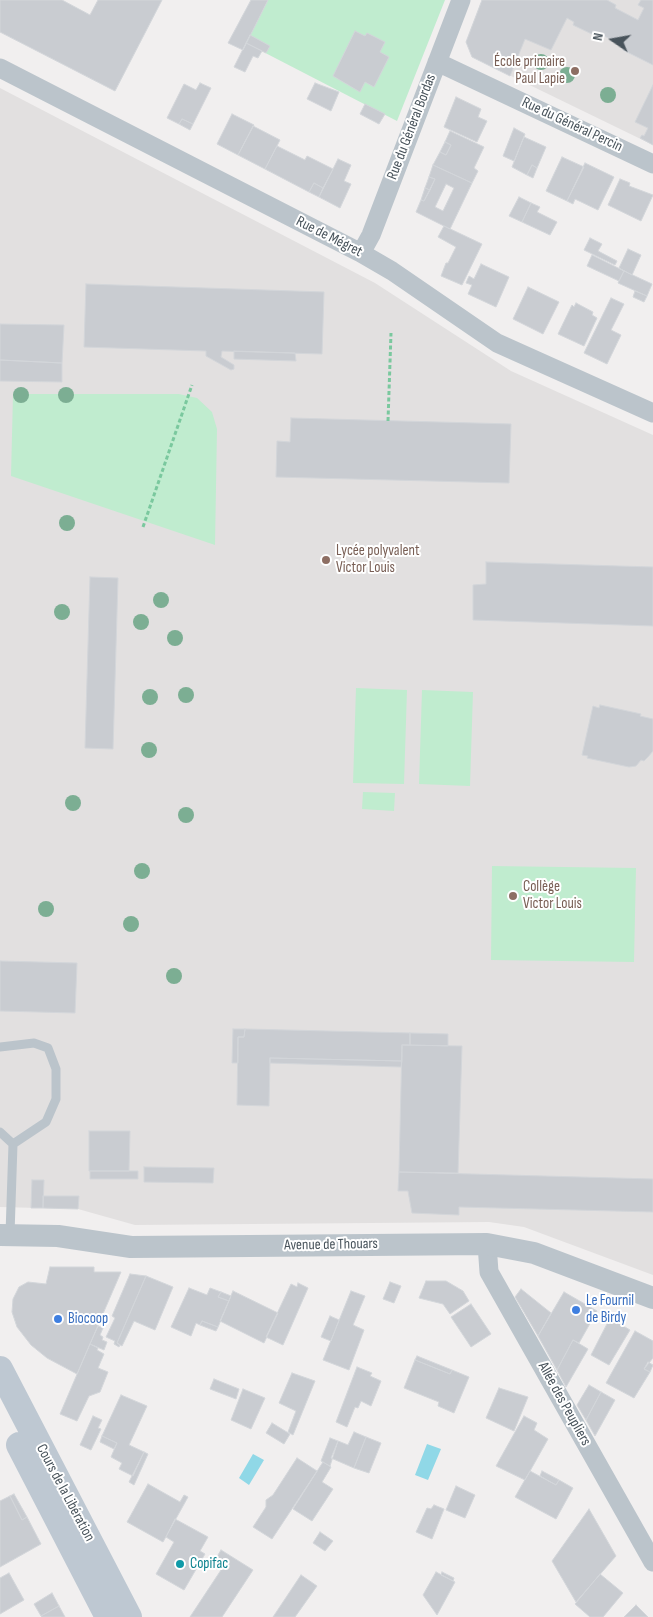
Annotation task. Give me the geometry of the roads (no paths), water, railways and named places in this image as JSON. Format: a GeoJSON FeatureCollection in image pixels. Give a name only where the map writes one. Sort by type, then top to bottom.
{"type":"FeatureCollection","features":[{"type":"Feature","properties":{"kind":"main road","name":"Cours de la Libération"},"geometry":{"type":"LineString","coordinates":[[0,1369],[129,1617]]}},
{"type":"Feature","properties":{"kind":"main road","name":"Cours de la Libération"},"geometry":{"type":"LineString","coordinates":[[0,1409],[108,1617]]}},
{"type":"Feature","properties":{"kind":"street","name":"Rue du Général Bordas"},"geometry":{"type":"LineString","coordinates":[[361,253],[371,235],[461,0]]}},
{"type":"Feature","properties":{"kind":"street","name":"Rue du Général Percin"},"geometry":{"type":"LineString","coordinates":[[437,62],[653,164]]}},
{"type":"Feature","properties":{"kind":"street","name":"Rue de Mégret"},"geometry":{"type":"LineString","coordinates":[[0,68],[361,253],[392,271],[497,343],[653,413]]}},
{"type":"Feature","properties":{"kind":"street","name":"Avenue de Thouars"},"geometry":{"type":"LineString","coordinates":[[5,1234],[76,1238],[131,1247],[487,1244],[534,1254],[653,1298]]}},
{"type":"Feature","properties":{"kind":"street","name":"Allée des Peupliers"},"geometry":{"type":"LineString","coordinates":[[487,1244],[489,1272],[653,1562]]}},
{"type":"Feature","properties":{"kind":"lane"},"geometry":{"type":"LineString","coordinates":[[0,1047],[34,1044],[48,1048],[56,1069],[56,1099],[46,1122],[13,1144]]}},
{"type":"Feature","properties":{"kind":"lane"},"geometry":{"type":"LineString","coordinates":[[0,1132],[13,1144]]}},
{"type":"Feature","properties":{"kind":"lane"},"geometry":{"type":"LineString","coordinates":[[5,1234],[13,1144]]}},
{"type":"Feature","properties":{"kind":"water"},"geometry":{"type":"Polygon","coordinates":[[[427,1444],[441,1449],[428,1480],[415,1475],[427,1444]]]}},
{"type":"Feature","properties":{"kind":"water"},"geometry":{"type":"Polygon","coordinates":[[[253,1454],[264,1460],[249,1485],[239,1478],[253,1454]]]}},
{"type":"Feature","properties":{"kind":"place","name":"École primaire Paul Lapie"},"geometry":{"type":"Point","coordinates":[575,71]}},
{"type":"Feature","properties":{"kind":"place","name":"Lycée polyvalent Victor Louis"},"geometry":{"type":"Point","coordinates":[326,560]}},
{"type":"Feature","properties":{"kind":"place","name":"Collège Victor Louis"},"geometry":{"type":"Point","coordinates":[513,896]}},
{"type":"Feature","properties":{"kind":"place","name":"Le Fournil de Birdy"},"geometry":{"type":"Point","coordinates":[576,1310]}},
{"type":"Feature","properties":{"kind":"place","name":"Biocoop"},"geometry":{"type":"Point","coordinates":[58,1319]}},
{"type":"Feature","properties":{"kind":"place","name":"Copifac"},"geometry":{"type":"Point","coordinates":[180,1564]}}]}
